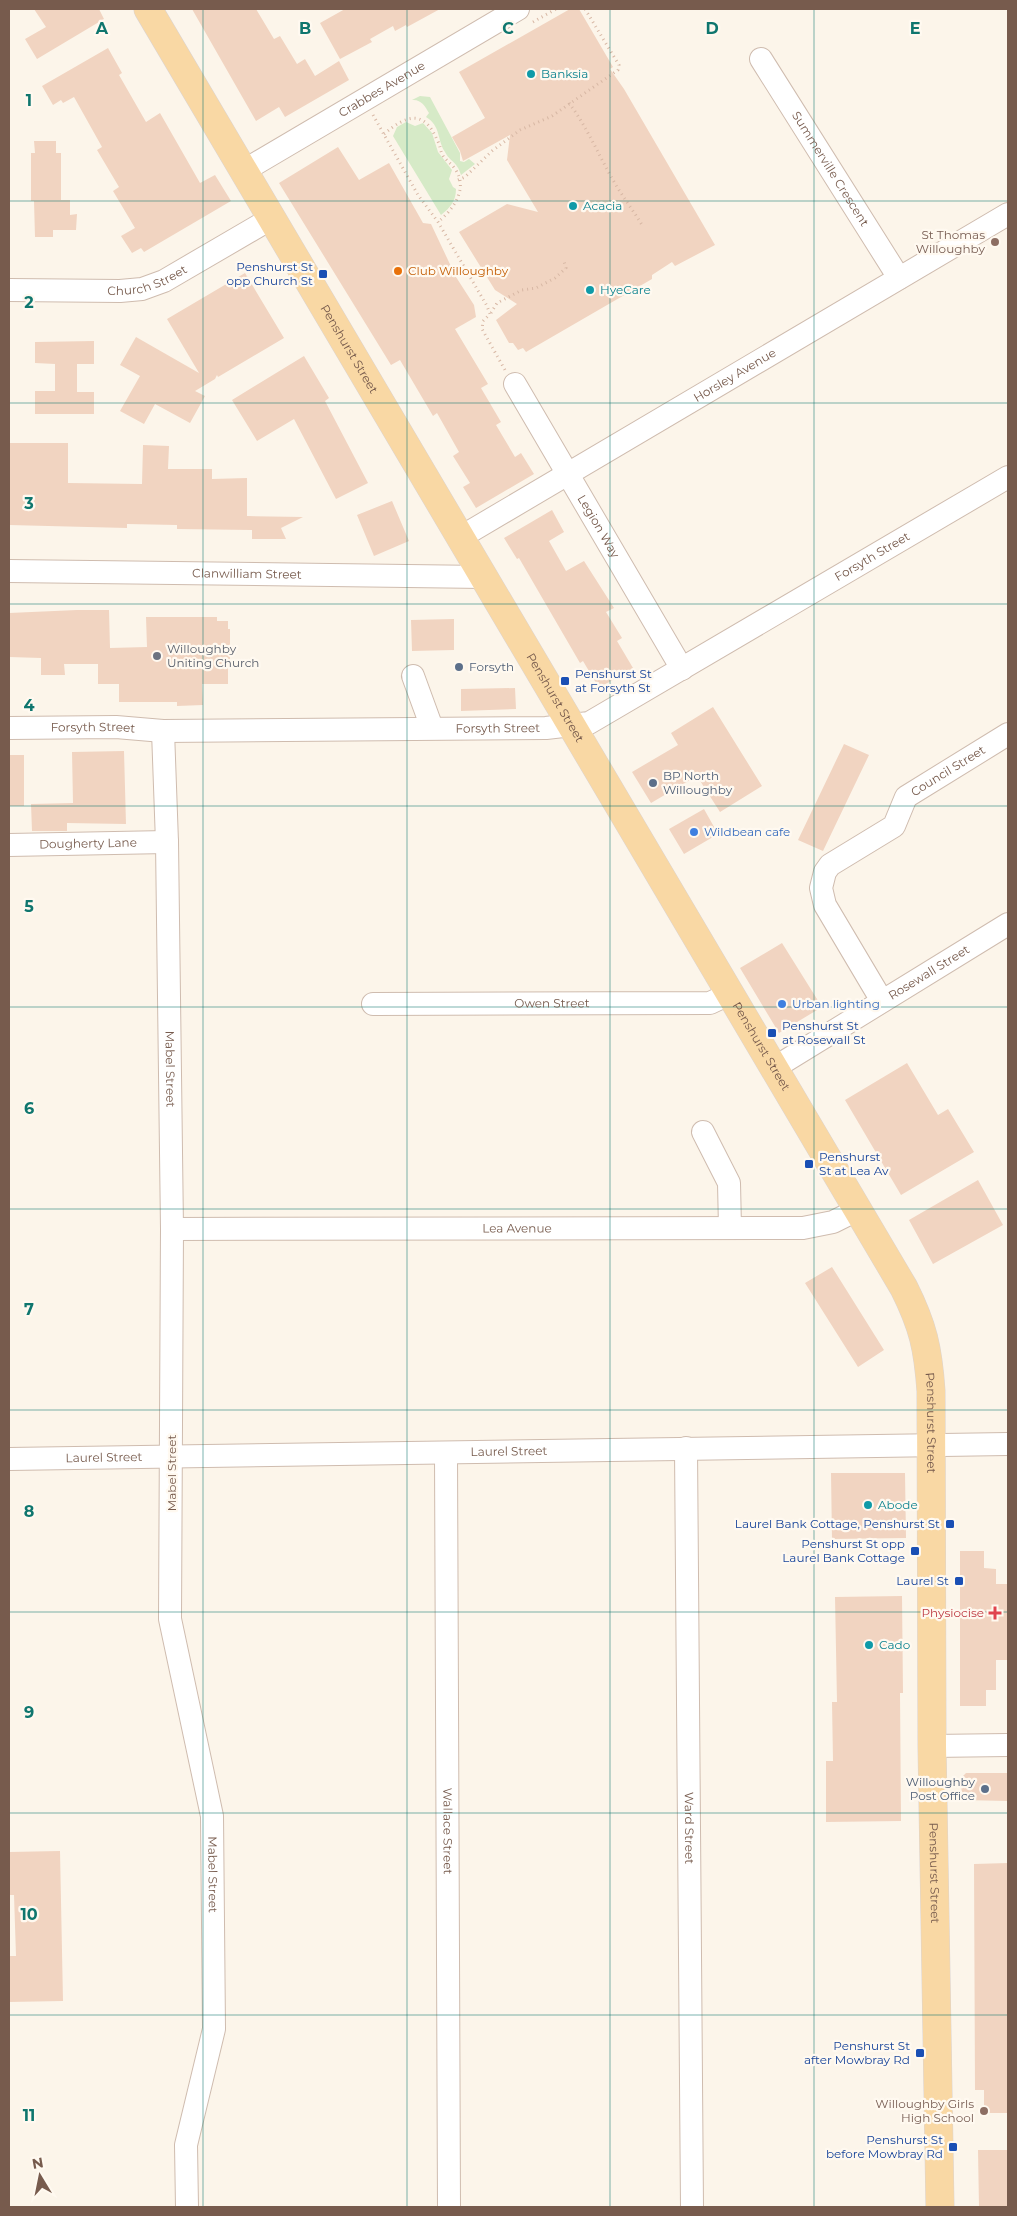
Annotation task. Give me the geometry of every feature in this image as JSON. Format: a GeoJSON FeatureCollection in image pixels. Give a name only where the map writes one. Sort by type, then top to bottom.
{"type":"FeatureCollection","features":[{"type":"Feature","properties":{"kind":"main road","name":"Penshurst Street"},"geometry":{"type":"LineString","coordinates":[[148,9],[245,170],[916,1311],[925,1337],[930,1382],[932,1746],[940,2207]]}},
{"type":"Feature","properties":{"kind":"street","name":"Crabbes Avenue"},"geometry":{"type":"LineString","coordinates":[[245,170],[518,9]]}},
{"type":"Feature","properties":{"kind":"street","name":"Summerville Crescent"},"geometry":{"type":"LineString","coordinates":[[761,59],[899,278]]}},
{"type":"Feature","properties":{"kind":"street","name":"Horsley Avenue"},"geometry":{"type":"LineString","coordinates":[[461,537],[1008,214]]}},
{"type":"Feature","properties":{"kind":"street","name":"Church Street"},"geometry":{"type":"LineString","coordinates":[[9,290],[120,291],[142,289],[164,281],[272,218]]}},
{"type":"Feature","properties":{"kind":"street","name":"Legion Way"},"geometry":{"type":"LineString","coordinates":[[515,384],[682,669]]}},
{"type":"Feature","properties":{"kind":"street","name":"Forsyth Street"},"geometry":{"type":"LineString","coordinates":[[9,728],[116,727],[163,731],[546,728],[588,723],[1008,476]]}},
{"type":"Feature","properties":{"kind":"street","name":"Clanwilliam Street"},"geometry":{"type":"LineString","coordinates":[[9,571],[484,576]]}},
{"type":"Feature","properties":{"kind":"street"},"geometry":{"type":"LineString","coordinates":[[413,676],[432,728]]}},
{"type":"Feature","properties":{"kind":"street","name":"Mabel Street"},"geometry":{"type":"LineString","coordinates":[[163,731],[167,842],[172,1229],[173,1457],[170,1619],[212,1816],[214,2029],[186,2144],[187,2207]]}},
{"type":"Feature","properties":{"kind":"street","name":"Council Street"},"geometry":{"type":"LineString","coordinates":[[882,1001],[825,904],[821,888],[825,872],[836,860],[894,826],[906,796],[1008,734]]}},
{"type":"Feature","properties":{"kind":"street","name":"Dougherty Lane"},"geometry":{"type":"LineString","coordinates":[[9,845],[167,842]]}},
{"type":"Feature","properties":{"kind":"street","name":"Rosewall Street"},"geometry":{"type":"LineString","coordinates":[[774,1068],[1008,924]]}},
{"type":"Feature","properties":{"kind":"street","name":"Owen Street"},"geometry":{"type":"LineString","coordinates":[[373,1004],[710,1003],[728,994]]}},
{"type":"Feature","properties":{"kind":"street"},"geometry":{"type":"LineString","coordinates":[[704,1132],[729,1183],[730,1228]]}},
{"type":"Feature","properties":{"kind":"street","name":"Lea Avenue"},"geometry":{"type":"LineString","coordinates":[[172,1229],[803,1228],[833,1222],[857,1210]]}},
{"type":"Feature","properties":{"kind":"street","name":"Laurel Street"},"geometry":{"type":"LineString","coordinates":[[9,1459],[1008,1444]]}},
{"type":"Feature","properties":{"kind":"street","name":"Ward Street"},"geometry":{"type":"LineString","coordinates":[[686,1448],[692,2207]]}},
{"type":"Feature","properties":{"kind":"street","name":"Wallace Street"},"geometry":{"type":"LineString","coordinates":[[446,1453],[449,2207]]}},
{"type":"Feature","properties":{"kind":"street"},"geometry":{"type":"LineString","coordinates":[[932,1746],[1008,1745]]}},
{"type":"Feature","properties":{"kind":"path"},"geometry":{"type":"LineString","coordinates":[[458,180],[476,168],[492,150],[520,130],[531,124],[542,122],[618,70],[619,65],[585,9]]}},
{"type":"Feature","properties":{"kind":"path"},"geometry":{"type":"LineString","coordinates":[[569,103],[586,127],[612,179],[642,226]]}},
{"type":"Feature","properties":{"kind":"path"},"geometry":{"type":"LineString","coordinates":[[373,115],[418,195],[438,222],[490,314]]}},
{"type":"Feature","properties":{"kind":"path"},"geometry":{"type":"LineString","coordinates":[[384,134],[407,118],[424,120],[438,140],[444,157],[456,170],[459,195],[454,208],[438,222]]}},
{"type":"Feature","properties":{"kind":"path"},"geometry":{"type":"LineString","coordinates":[[515,384],[503,367],[482,328],[483,321],[497,304],[522,290],[536,288],[555,278],[566,268],[564,261]]}},
{"type":"Feature","properties":{"kind":"green space"},"geometry":{"type":"Polygon","coordinates":[[[420,96],[430,97],[460,153],[460,161],[464,162],[469,159],[475,164],[461,175],[458,167],[447,155],[434,125],[426,117],[429,113],[426,108],[420,102],[412,100],[420,96]]]}},
{"type":"Feature","properties":{"kind":"green space"},"geometry":{"type":"Polygon","coordinates":[[[406,122],[415,126],[423,123],[432,133],[438,152],[452,170],[449,179],[456,189],[455,197],[450,207],[441,215],[393,136],[397,127],[406,122]]]}},
{"type":"Feature","properties":{"kind":"building"},"geometry":{"type":"Polygon","coordinates":[[[34,9],[99,9],[104,19],[37,59],[25,39],[46,27],[34,9]]]}},
{"type":"Feature","properties":{"kind":"building"},"geometry":{"type":"Polygon","coordinates":[[[192,9],[256,9],[274,39],[280,36],[297,64],[305,59],[315,76],[339,61],[349,80],[285,117],[279,107],[256,121],[192,9]]]}},
{"type":"Feature","properties":{"kind":"building"},"geometry":{"type":"Polygon","coordinates":[[[345,9],[440,9],[407,27],[406,25],[395,31],[393,26],[370,39],[372,42],[340,59],[320,23],[345,9]]]}},
{"type":"Feature","properties":{"kind":"building"},"geometry":{"type":"Polygon","coordinates":[[[570,9],[579,9],[613,67],[610,69],[624,89],[715,245],[675,266],[672,262],[652,275],[652,279],[526,352],[523,348],[518,350],[513,343],[509,343],[496,320],[517,304],[495,290],[459,232],[507,204],[538,212],[507,160],[510,135],[463,161],[452,137],[485,118],[459,72],[570,9]]]}},
{"type":"Feature","properties":{"kind":"building"},"geometry":{"type":"Polygon","coordinates":[[[108,48],[122,73],[119,75],[146,122],[160,113],[200,183],[215,175],[231,201],[144,252],[141,248],[132,253],[121,236],[135,228],[113,191],[119,187],[97,150],[102,147],[74,97],[63,103],[61,100],[53,105],[42,86],[108,48]]]}},
{"type":"Feature","properties":{"kind":"building"},"geometry":{"type":"Polygon","coordinates":[[[34,141],[56,141],[56,153],[61,153],[61,200],[70,200],[70,215],[77,214],[76,230],[53,230],[53,237],[35,237],[34,201],[31,201],[31,153],[35,153],[34,141]]]}},
{"type":"Feature","properties":{"kind":"building"},"geometry":{"type":"Polygon","coordinates":[[[338,147],[359,180],[389,163],[423,223],[431,224],[456,277],[474,305],[476,317],[455,329],[488,384],[481,388],[501,422],[496,425],[515,457],[521,453],[534,474],[476,508],[463,487],[470,483],[453,456],[459,452],[437,413],[433,416],[400,360],[391,365],[279,183],[338,147]]]}},
{"type":"Feature","properties":{"kind":"building"},"geometry":{"type":"Polygon","coordinates":[[[245,273],[284,338],[218,377],[217,375],[215,379],[195,391],[205,396],[190,423],[155,404],[144,424],[120,411],[140,376],[120,365],[136,337],[199,373],[167,319],[245,273]]]}},
{"type":"Feature","properties":{"kind":"building"},"geometry":{"type":"Polygon","coordinates":[[[94,341],[94,364],[77,364],[77,392],[94,392],[94,414],[35,414],[35,391],[55,391],[55,364],[35,363],[35,342],[94,341]]]}},
{"type":"Feature","properties":{"kind":"building"},"geometry":{"type":"Polygon","coordinates":[[[304,356],[329,398],[325,401],[368,483],[336,499],[294,419],[257,441],[232,400],[304,356]]]}},
{"type":"Feature","properties":{"kind":"building"},"geometry":{"type":"Polygon","coordinates":[[[9,443],[68,443],[68,483],[142,484],[143,445],[169,446],[168,469],[212,469],[212,479],[247,478],[247,516],[303,517],[281,528],[286,539],[252,539],[252,530],[177,529],[177,525],[127,524],[127,528],[9,525],[9,443]]]}},
{"type":"Feature","properties":{"kind":"building"},"geometry":{"type":"Polygon","coordinates":[[[392,501],[409,541],[374,556],[357,515],[392,501]]]}},
{"type":"Feature","properties":{"kind":"building"},"geometry":{"type":"Polygon","coordinates":[[[552,510],[564,532],[549,541],[566,571],[584,561],[614,608],[606,612],[622,638],[617,641],[633,668],[599,688],[583,661],[580,663],[519,558],[517,559],[504,538],[552,510]]]}},
{"type":"Feature","properties":{"kind":"building","name":"Willoughby Uniting Church"},"geometry":{"type":"Polygon","coordinates":[[[109,610],[110,648],[147,647],[146,617],[217,617],[217,621],[228,621],[228,629],[230,629],[230,665],[228,665],[228,684],[202,684],[203,705],[177,706],[177,702],[119,702],[119,684],[98,684],[98,664],[64,664],[65,675],[41,675],[41,658],[9,657],[9,613],[109,610]]]}},
{"type":"Feature","properties":{"kind":"building"},"geometry":{"type":"Polygon","coordinates":[[[454,619],[454,650],[412,651],[411,620],[454,619]]]}},
{"type":"Feature","properties":{"kind":"building"},"geometry":{"type":"Polygon","coordinates":[[[515,688],[516,709],[461,711],[461,689],[515,688]]]}},
{"type":"Feature","properties":{"kind":"building"},"geometry":{"type":"Polygon","coordinates":[[[713,707],[762,786],[720,812],[697,776],[651,803],[632,772],[678,745],[671,733],[713,707]]]}},
{"type":"Feature","properties":{"kind":"building"},"geometry":{"type":"Polygon","coordinates":[[[844,744],[869,755],[823,851],[798,840],[844,744]]]}},
{"type":"Feature","properties":{"kind":"building"},"geometry":{"type":"Polygon","coordinates":[[[124,751],[126,824],[67,823],[67,831],[32,831],[31,804],[73,803],[72,752],[124,751]]]}},
{"type":"Feature","properties":{"kind":"building"},"geometry":{"type":"Polygon","coordinates":[[[9,755],[24,755],[24,806],[9,806],[9,755]]]}},
{"type":"Feature","properties":{"kind":"building","name":"Wildbean cafe"},"geometry":{"type":"Polygon","coordinates":[[[704,809],[718,834],[684,854],[669,829],[704,809]]]}},
{"type":"Feature","properties":{"kind":"building"},"geometry":{"type":"Polygon","coordinates":[[[782,943],[822,1007],[779,1033],[740,968],[782,943]]]}},
{"type":"Feature","properties":{"kind":"building"},"geometry":{"type":"Polygon","coordinates":[[[907,1063],[938,1115],[948,1109],[974,1152],[901,1195],[845,1100],[907,1063]]]}},
{"type":"Feature","properties":{"kind":"building"},"geometry":{"type":"Polygon","coordinates":[[[978,1180],[1003,1225],[933,1264],[909,1220],[978,1180]]]}},
{"type":"Feature","properties":{"kind":"building"},"geometry":{"type":"Polygon","coordinates":[[[832,1267],[884,1350],[858,1367],[805,1283],[832,1267]]]}},
{"type":"Feature","properties":{"kind":"building","name":"Abode"},"geometry":{"type":"Polygon","coordinates":[[[831,1473],[905,1473],[906,1538],[832,1539],[831,1473]]]}},
{"type":"Feature","properties":{"kind":"building"},"geometry":{"type":"Polygon","coordinates":[[[960,1551],[984,1551],[984,1568],[996,1569],[996,1584],[1008,1584],[1008,1660],[996,1660],[996,1690],[986,1690],[986,1706],[960,1706],[960,1551]]]}},
{"type":"Feature","properties":{"kind":"building"},"geometry":{"type":"Polygon","coordinates":[[[902,1596],[903,1693],[900,1693],[901,1821],[826,1822],[826,1761],[833,1761],[832,1702],[837,1702],[835,1597],[902,1596]]]}},
{"type":"Feature","properties":{"kind":"building","name":"Willoughby Post Office"},"geometry":{"type":"Polygon","coordinates":[[[966,1773],[1008,1773],[1008,1801],[962,1800],[961,1778],[966,1773]]]}},
{"type":"Feature","properties":{"kind":"building"},"geometry":{"type":"Polygon","coordinates":[[[60,1851],[63,2001],[9,2002],[9,1956],[16,1956],[14,1895],[9,1895],[9,1852],[60,1851]]]}},
{"type":"Feature","properties":{"kind":"building"},"geometry":{"type":"Polygon","coordinates":[[[1008,1863],[1008,2113],[984,2113],[984,2090],[975,2090],[974,1864],[1008,1863]]]}},
{"type":"Feature","properties":{"kind":"building"},"geometry":{"type":"Polygon","coordinates":[[[978,2150],[1008,2150],[1008,2207],[979,2207],[978,2150]]]}},
{"type":"Feature","properties":{"kind":"place","name":"Banksia"},"geometry":{"type":"Point","coordinates":[531,74]}},
{"type":"Feature","properties":{"kind":"place","name":"Acacia"},"geometry":{"type":"Point","coordinates":[573,206]}},
{"type":"Feature","properties":{"kind":"place","name":"St Thomas Willoughby"},"geometry":{"type":"Point","coordinates":[995,242]}},
{"type":"Feature","properties":{"kind":"place","name":"Club Willoughby"},"geometry":{"type":"Point","coordinates":[398,271]}},
{"type":"Feature","properties":{"kind":"place","name":"Penshurst St opp Church St"},"geometry":{"type":"Point","coordinates":[323,274]}},
{"type":"Feature","properties":{"kind":"place","name":"HyeCare"},"geometry":{"type":"Point","coordinates":[590,290]}},
{"type":"Feature","properties":{"kind":"place","name":"Willoughby Uniting Church"},"geometry":{"type":"Point","coordinates":[157,656]}},
{"type":"Feature","properties":{"kind":"place","name":"Forsyth"},"geometry":{"type":"Point","coordinates":[459,667]}},
{"type":"Feature","properties":{"kind":"place","name":"Penshurst St at Forsyth St"},"geometry":{"type":"Point","coordinates":[565,681]}},
{"type":"Feature","properties":{"kind":"place","name":"BP North Willoughby"},"geometry":{"type":"Point","coordinates":[653,783]}},
{"type":"Feature","properties":{"kind":"place","name":"Wildbean cafe"},"geometry":{"type":"Point","coordinates":[694,832]}},
{"type":"Feature","properties":{"kind":"place","name":"Urban lighting"},"geometry":{"type":"Point","coordinates":[782,1004]}},
{"type":"Feature","properties":{"kind":"place","name":"Penshurst St at Rosewall St"},"geometry":{"type":"Point","coordinates":[772,1033]}},
{"type":"Feature","properties":{"kind":"place","name":"Penshurst St at Lea Av"},"geometry":{"type":"Point","coordinates":[809,1164]}},
{"type":"Feature","properties":{"kind":"place","name":"Abode"},"geometry":{"type":"Point","coordinates":[868,1505]}},
{"type":"Feature","properties":{"kind":"place","name":"Laurel Bank Cottage, Penshurst St"},"geometry":{"type":"Point","coordinates":[950,1524]}},
{"type":"Feature","properties":{"kind":"place","name":"Penshurst St opp Laurel Bank Cottage"},"geometry":{"type":"Point","coordinates":[915,1551]}},
{"type":"Feature","properties":{"kind":"place","name":"Laurel St"},"geometry":{"type":"Point","coordinates":[959,1581]}},
{"type":"Feature","properties":{"kind":"place","name":"Physiocise"},"geometry":{"type":"Point","coordinates":[995,1613]}},
{"type":"Feature","properties":{"kind":"place","name":"Cado"},"geometry":{"type":"Point","coordinates":[869,1645]}},
{"type":"Feature","properties":{"kind":"place","name":"Willoughby Post Office"},"geometry":{"type":"Point","coordinates":[985,1789]}},
{"type":"Feature","properties":{"kind":"place","name":"Penshurst St after Mowbray Rd"},"geometry":{"type":"Point","coordinates":[920,2053]}},
{"type":"Feature","properties":{"kind":"place","name":"Willoughby Girls High School"},"geometry":{"type":"Point","coordinates":[984,2111]}},
{"type":"Feature","properties":{"kind":"place","name":"Penshurst St before Mowbray Rd"},"geometry":{"type":"Point","coordinates":[953,2147]}}]}
